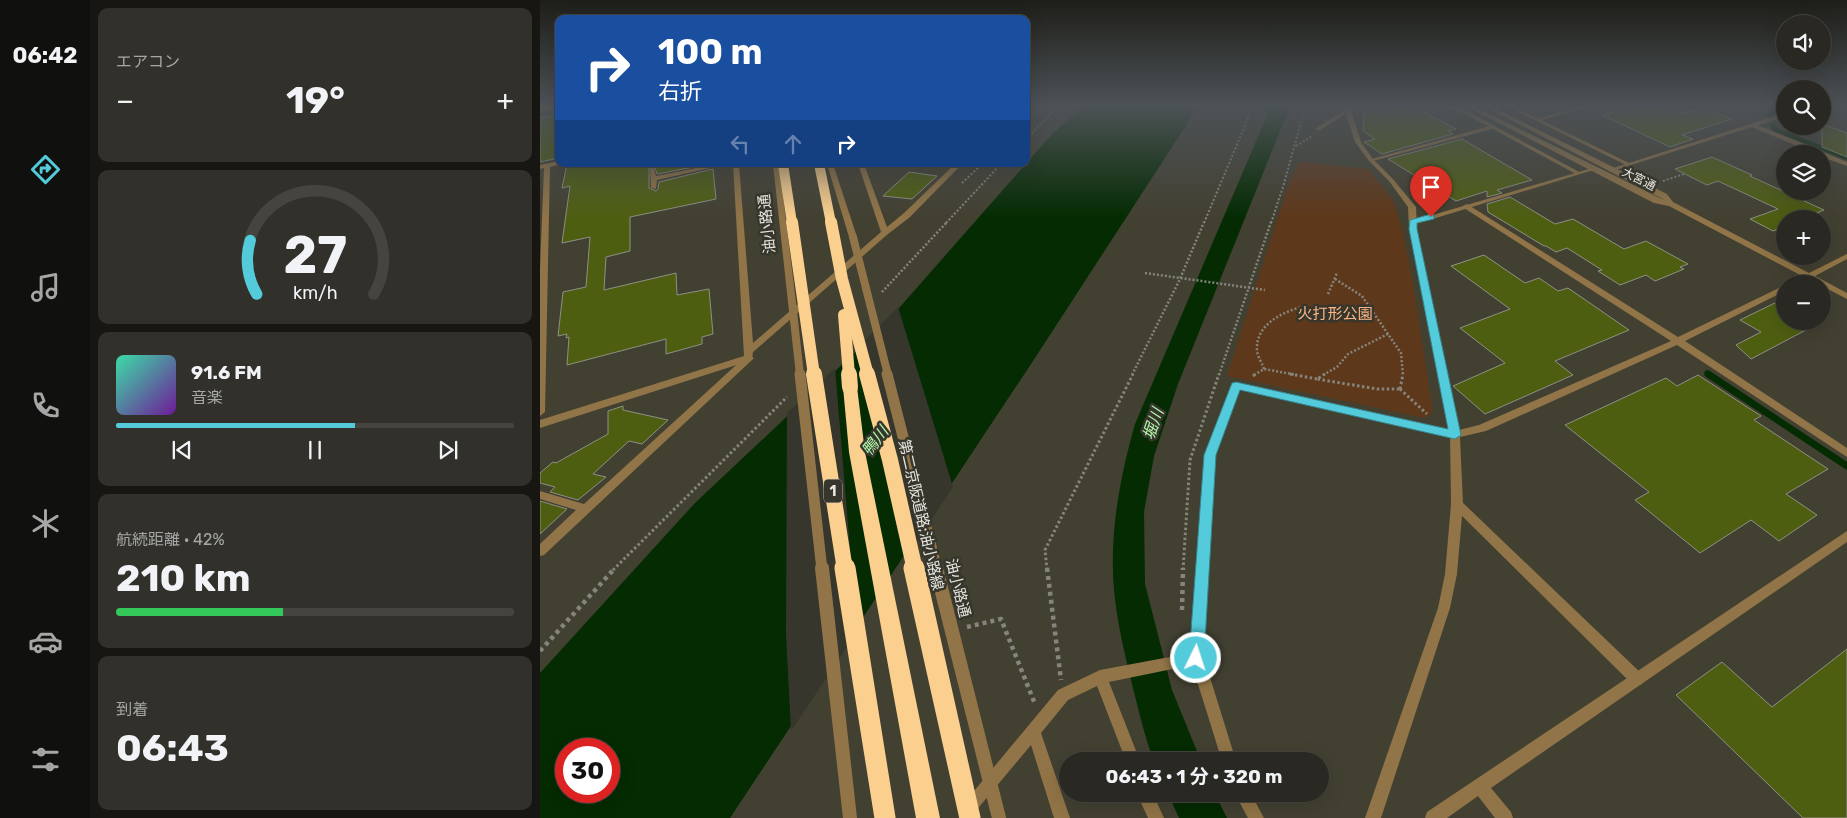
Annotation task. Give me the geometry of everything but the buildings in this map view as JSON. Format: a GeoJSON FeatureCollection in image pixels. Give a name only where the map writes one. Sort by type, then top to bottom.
{"type":"FeatureCollection","features":[{"type":"Feature","properties":{"kind":"highway","name":"1"},"geometry":{"type":"LineString","coordinates":[[783,167],[819,406],[885,818]]}},
{"type":"Feature","properties":{"kind":"highway","name":"第二京阪道路;油小路線"},"geometry":{"type":"LineString","coordinates":[[820,167],[842,279],[890,460],[970,818]]}},
{"type":"Feature","properties":{"kind":"highway"},"geometry":{"type":"LineString","coordinates":[[842,279],[857,452],[928,818]]}},
{"type":"Feature","properties":{"kind":"street"},"geometry":{"type":"LineString","coordinates":[[1358,142],[1412,207],[1413,222],[1455,435],[1457,504],[1451,574],[1444,608],[1373,818]]}},
{"type":"Feature","properties":{"kind":"street"},"geometry":{"type":"LineString","coordinates":[[1371,160],[1439,142]]}},
{"type":"Feature","properties":{"kind":"street"},"geometry":{"type":"LineString","coordinates":[[1520,142],[1578,173]]}},
{"type":"Feature","properties":{"kind":"street","name":"大宮通"},"geometry":{"type":"LineString","coordinates":[[1541,142],[1657,201],[1671,204],[1806,275]]}},
{"type":"Feature","properties":{"kind":"street","name":"大宮通"},"geometry":{"type":"LineString","coordinates":[[1559,142],[1664,196],[1671,204]]}},
{"type":"Feature","properties":{"kind":"street"},"geometry":{"type":"LineString","coordinates":[[1584,142],[1628,164]]}},
{"type":"Feature","properties":{"kind":"street"},"geometry":{"type":"LineString","coordinates":[[1613,169],[1700,142]]}},
{"type":"Feature","properties":{"kind":"street"},"geometry":{"type":"LineString","coordinates":[[1831,158],[1847,164]]}},
{"type":"Feature","properties":{"kind":"street"},"geometry":{"type":"LineString","coordinates":[[540,412],[544,166]]}},
{"type":"Feature","properties":{"kind":"street"},"geometry":{"type":"LineString","coordinates":[[653,179],[711,167]]}},
{"type":"Feature","properties":{"kind":"street"},"geometry":{"type":"LineString","coordinates":[[736,167],[749,354]]}},
{"type":"Feature","properties":{"kind":"street","name":"油小路通"},"geometry":{"type":"LineString","coordinates":[[776,167],[850,818]]}},
{"type":"Feature","properties":{"kind":"street","name":"油小路通"},"geometry":{"type":"LineString","coordinates":[[831,167],[853,237],[999,818]]}},
{"type":"Feature","properties":{"kind":"street"},"geometry":{"type":"LineString","coordinates":[[862,167],[884,232]]}},
{"type":"Feature","properties":{"kind":"street"},"geometry":{"type":"LineString","coordinates":[[542,548],[586,509],[749,354],[884,232],[908,215],[956,167]]}},
{"type":"Feature","properties":{"kind":"street"},"geometry":{"type":"LineString","coordinates":[[1413,222],[1594,169]]}},
{"type":"Feature","properties":{"kind":"street"},"geometry":{"type":"LineString","coordinates":[[652,170],[654,188]]}},
{"type":"Feature","properties":{"kind":"street"},"geometry":{"type":"LineString","coordinates":[[1467,206],[1678,341],[1847,453]]}},
{"type":"Feature","properties":{"kind":"street"},"geometry":{"type":"LineString","coordinates":[[1810,275],[1847,256]]}},
{"type":"Feature","properties":{"kind":"street","name":"大宮通"},"geometry":{"type":"LineString","coordinates":[[1831,288],[1847,296]]}},
{"type":"Feature","properties":{"kind":"street"},"geometry":{"type":"LineString","coordinates":[[1225,752],[1196,658],[1210,455],[1236,386],[1455,435],[1482,428],[1678,341],[1776,292]]}},
{"type":"Feature","properties":{"kind":"street"},"geometry":{"type":"LineString","coordinates":[[540,424],[749,354]]}},
{"type":"Feature","properties":{"kind":"street"},"geometry":{"type":"LineString","coordinates":[[542,495],[586,509]]}},
{"type":"Feature","properties":{"kind":"street"},"geometry":{"type":"LineString","coordinates":[[1457,504],[1637,679]]}},
{"type":"Feature","properties":{"kind":"street"},"geometry":{"type":"LineString","coordinates":[[1433,818],[1847,536]]}},
{"type":"Feature","properties":{"kind":"street"},"geometry":{"type":"LineString","coordinates":[[960,818],[1063,695],[1100,677],[1196,658]]}},
{"type":"Feature","properties":{"kind":"street"},"geometry":{"type":"LineString","coordinates":[[1100,677],[1129,752]]}},
{"type":"Feature","properties":{"kind":"street"},"geometry":{"type":"LineString","coordinates":[[1037,725],[1062,818]]}},
{"type":"Feature","properties":{"kind":"street"},"geometry":{"type":"LineString","coordinates":[[1480,786],[1505,818]]}},
{"type":"Feature","properties":{"kind":"street"},"geometry":{"type":"LineString","coordinates":[[1149,802],[1156,818]]}},
{"type":"Feature","properties":{"kind":"street"},"geometry":{"type":"LineString","coordinates":[[1247,802],[1256,818]]}},
{"type":"Feature","properties":{"kind":"path"},"geometry":{"type":"LineString","coordinates":[[1063,695],[1045,550],[1180,279],[1238,142]]}},
{"type":"Feature","properties":{"kind":"path"},"geometry":{"type":"LineString","coordinates":[[1249,288],[1297,142]]}},
{"type":"Feature","properties":{"kind":"path"},"geometry":{"type":"LineString","coordinates":[[1296,146],[1304,142]]}},
{"type":"Feature","properties":{"kind":"path"},"geometry":{"type":"LineString","coordinates":[[962,183],[979,167]]}},
{"type":"Feature","properties":{"kind":"path"},"geometry":{"type":"LineString","coordinates":[[878,297],[999,167]]}},
{"type":"Feature","properties":{"kind":"path"},"geometry":{"type":"LineString","coordinates":[[1656,183],[1684,174]]}},
{"type":"Feature","properties":{"kind":"path"},"geometry":{"type":"LineString","coordinates":[[1145,273],[1265,290]]}},
{"type":"Feature","properties":{"kind":"path"},"geometry":{"type":"LineString","coordinates":[[1328,294],[1337,273]]}},
{"type":"Feature","properties":{"kind":"path"},"geometry":{"type":"LineString","coordinates":[[1334,279],[1352,286],[1361,293],[1369,303],[1376,318],[1396,341],[1403,361],[1404,377],[1400,389]]}},
{"type":"Feature","properties":{"kind":"path"},"geometry":{"type":"LineString","coordinates":[[1264,369],[1257,350],[1259,339],[1267,324],[1273,317],[1283,312],[1304,306]]}},
{"type":"Feature","properties":{"kind":"path"},"geometry":{"type":"LineString","coordinates":[[1317,379],[1337,367],[1348,354],[1388,334]]}},
{"type":"Feature","properties":{"kind":"path"},"geometry":{"type":"LineString","coordinates":[[1249,388],[1254,376],[1264,369],[1377,389],[1400,389],[1428,415],[1422,428]]}},
{"type":"Feature","properties":{"kind":"path"},"geometry":{"type":"LineString","coordinates":[[540,651],[613,570],[790,393]]}},
{"type":"Feature","properties":{"kind":"path"},"geometry":{"type":"LineString","coordinates":[[952,630],[1001,619],[1037,725]]}},
{"type":"Feature","properties":{"kind":"shaded area"},"geometry":{"type":"Polygon","coordinates":[[[540,142],[555,142],[555,167],[1030,167],[1030,142],[1847,142],[1847,818],[540,818],[540,142]]]}},
{"type":"Feature","properties":{"kind":"green space","name":"火打形公園"},"geometry":{"type":"Polygon","coordinates":[[[1299,162],[1368,169],[1393,200],[1402,229],[1412,277],[1433,413],[1424,418],[1227,376],[1286,192],[1299,162]]]}},
{"type":"Feature","properties":{"kind":"water","name":"鴨川"},"geometry":{"type":"Polygon","coordinates":[[[1045,142],[1175,142],[1033,361],[730,818],[540,818],[540,673],[695,503],[885,324],[1023,167],[1030,167],[1030,159],[1045,142]]]}},
{"type":"Feature","properties":{"kind":"water","name":"堀川"},"geometry":{"type":"Polygon","coordinates":[[[1256,142],[1276,142],[1178,384],[1154,456],[1144,512],[1145,584],[1172,690],[1197,752],[1151,752],[1133,688],[1115,602],[1113,569],[1114,527],[1125,464],[1135,424],[1256,142]]]}},
{"type":"Feature","properties":{"kind":"water"},"geometry":{"type":"Polygon","coordinates":[[[1172,802],[1219,802],[1227,818],[1179,818],[1172,802]]]}},
{"type":"Feature","properties":{"kind":"pier"},"geometry":{"type":"Polygon","coordinates":[[[898,307],[953,487],[914,546],[861,344],[898,307]]]}},
{"type":"Feature","properties":{"kind":"pier"},"geometry":{"type":"Polygon","coordinates":[[[835,368],[857,632],[791,731],[786,634],[787,413],[835,368]]]}},
{"type":"Feature","properties":{"kind":"waterway"},"geometry":{"type":"LineString","coordinates":[[1807,142],[1847,158]]}},
{"type":"Feature","properties":{"kind":"waterway"},"geometry":{"type":"LineString","coordinates":[[1708,374],[1847,466]]}},
{"type":"Feature","properties":{"kind":"route"},"geometry":{"type":"LineString","coordinates":[[1196,658],[1210,455],[1236,386],[1455,435],[1413,229],[1413,222],[1431,217]]}}]}
